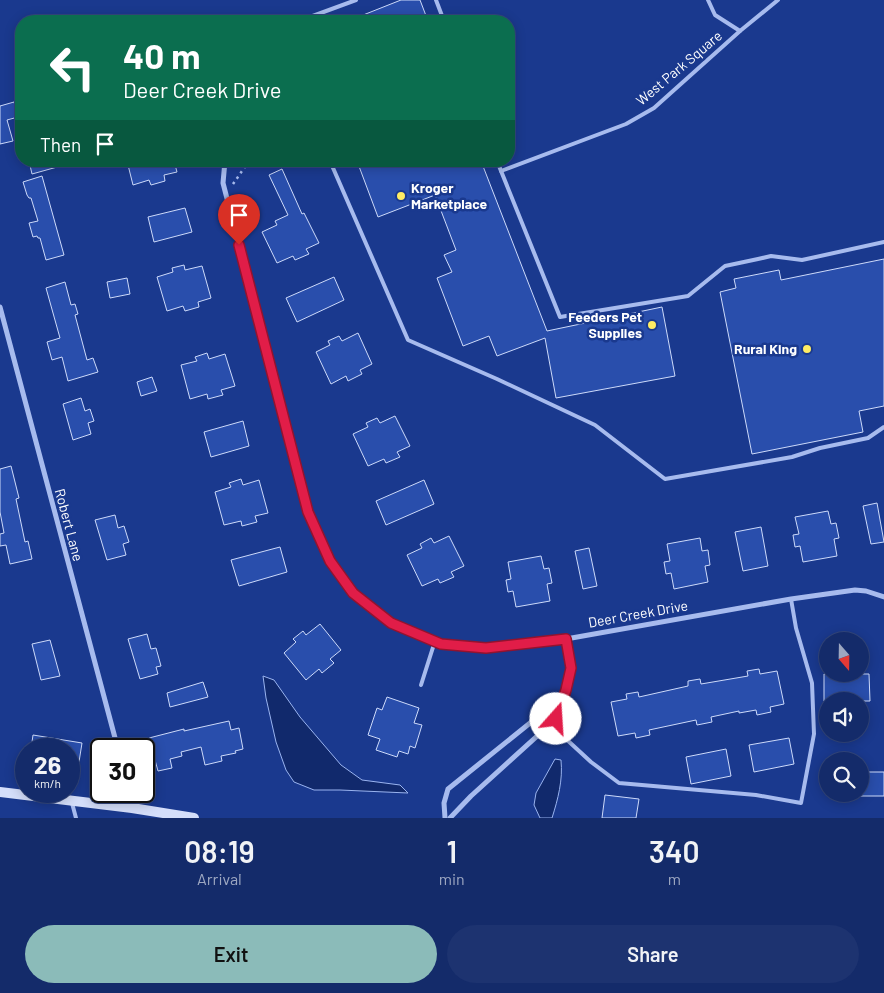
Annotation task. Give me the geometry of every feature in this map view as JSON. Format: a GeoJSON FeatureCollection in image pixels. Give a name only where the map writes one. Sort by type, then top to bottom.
{"type":"FeatureCollection","features":[{"type":"Feature","properties":{"kind":"main road"},"geometry":{"type":"LineString","coordinates":[[0,792],[15,794]]}},
{"type":"Feature","properties":{"kind":"main road"},"geometry":{"type":"LineString","coordinates":[[80,801],[194,818]]}},
{"type":"Feature","properties":{"kind":"street","name":"Deer Creek Drive"},"geometry":{"type":"LineString","coordinates":[[224,167],[223,183],[311,519],[330,561],[353,593],[391,623],[441,644],[486,648],[566,639],[791,599],[855,590],[866,591],[884,597]]}},
{"type":"Feature","properties":{"kind":"street","name":"Robert Lane"},"geometry":{"type":"LineString","coordinates":[[0,307],[115,738]]}},
{"type":"Feature","properties":{"kind":"street"},"geometry":{"type":"LineString","coordinates":[[450,818],[471,796],[556,719],[571,668],[566,639]]}},
{"type":"Feature","properties":{"kind":"street"},"geometry":{"type":"LineString","coordinates":[[445,818],[444,803],[448,789],[540,715],[566,690]]}},
{"type":"Feature","properties":{"kind":"street"},"geometry":{"type":"LineString","coordinates":[[131,803],[132,808]]}},
{"type":"Feature","properties":{"kind":"lane"},"geometry":{"type":"LineString","coordinates":[[315,15],[356,0]]}},
{"type":"Feature","properties":{"kind":"lane"},"geometry":{"type":"LineString","coordinates":[[436,0],[442,15]]}},
{"type":"Feature","properties":{"kind":"lane"},"geometry":{"type":"LineString","coordinates":[[708,0],[714,15],[740,31]]}},
{"type":"Feature","properties":{"kind":"lane","name":"West Park Square"},"geometry":{"type":"LineString","coordinates":[[515,166],[633,120],[654,108],[740,31],[778,0]]}},
{"type":"Feature","properties":{"kind":"lane"},"geometry":{"type":"LineString","coordinates":[[333,167],[408,340],[595,425],[665,478],[792,457],[820,448],[868,438],[884,426]]}},
{"type":"Feature","properties":{"kind":"lane"},"geometry":{"type":"LineString","coordinates":[[500,167],[560,317],[688,296],[725,266],[771,256],[802,260],[884,242]]}},
{"type":"Feature","properties":{"kind":"lane","name":"West Park Square"},"geometry":{"type":"LineString","coordinates":[[501,171],[511,167]]}},
{"type":"Feature","properties":{"kind":"lane"},"geometry":{"type":"LineString","coordinates":[[540,715],[570,740],[591,762],[620,783],[756,795],[801,803],[814,734],[812,682],[796,628],[791,599]]}},
{"type":"Feature","properties":{"kind":"lane"},"geometry":{"type":"LineString","coordinates":[[421,684],[435,641]]}},
{"type":"Feature","properties":{"kind":"lane"},"geometry":{"type":"LineString","coordinates":[[73,803],[76,818]]}},
{"type":"Feature","properties":{"kind":"path"},"geometry":{"type":"LineString","coordinates":[[233,187],[233,182],[244,167]]}},
{"type":"Feature","properties":{"kind":"water"},"geometry":{"type":"Polygon","coordinates":[[[263,676],[274,680],[300,717],[341,765],[362,780],[400,785],[408,793],[314,790],[294,782],[286,770],[276,742],[263,676]]]}},
{"type":"Feature","properties":{"kind":"water"},"geometry":{"type":"Polygon","coordinates":[[[555,759],[561,760],[561,782],[556,804],[552,818],[540,818],[534,805],[536,793],[555,759]]]}},
{"type":"Feature","properties":{"kind":"building"},"geometry":{"type":"Polygon","coordinates":[[[401,0],[420,0],[426,15],[363,15],[401,0]]]}},
{"type":"Feature","properties":{"kind":"building"},"geometry":{"type":"Polygon","coordinates":[[[14,102],[15,106],[15,118],[7,120],[13,141],[0,144],[0,106],[14,102]]]}},
{"type":"Feature","properties":{"kind":"building"},"geometry":{"type":"Polygon","coordinates":[[[30,167],[57,167],[32,174],[30,167]]]}},
{"type":"Feature","properties":{"kind":"building"},"geometry":{"type":"Polygon","coordinates":[[[128,167],[176,167],[177,172],[164,175],[165,181],[151,185],[149,180],[133,185],[128,167]]]}},
{"type":"Feature","properties":{"kind":"building"},"geometry":{"type":"Polygon","coordinates":[[[359,167],[483,167],[547,331],[662,307],[675,376],[556,398],[545,338],[497,356],[489,336],[463,346],[437,278],[452,272],[444,255],[456,250],[435,195],[378,217],[359,167]]]}},
{"type":"Feature","properties":{"kind":"building"},"geometry":{"type":"Polygon","coordinates":[[[282,169],[302,214],[304,213],[319,243],[306,249],[309,254],[295,260],[293,256],[277,263],[262,232],[277,225],[275,221],[288,215],[269,175],[282,169]]]}},
{"type":"Feature","properties":{"kind":"building"},"geometry":{"type":"Polygon","coordinates":[[[42,176],[64,255],[46,260],[40,238],[37,236],[33,237],[29,223],[38,221],[31,198],[27,195],[23,182],[42,176]]]}},
{"type":"Feature","properties":{"kind":"building"},"geometry":{"type":"Polygon","coordinates":[[[185,208],[192,232],[154,242],[148,217],[185,208]]]}},
{"type":"Feature","properties":{"kind":"building","name":"Rural King"},"geometry":{"type":"Polygon","coordinates":[[[884,259],[884,406],[859,411],[863,432],[752,454],[720,292],[736,288],[734,279],[779,270],[781,280],[884,259]]]}},
{"type":"Feature","properties":{"kind":"building"},"geometry":{"type":"Polygon","coordinates":[[[184,265],[185,270],[202,266],[211,298],[198,302],[199,307],[185,311],[183,306],[167,311],[157,277],[173,272],[172,268],[184,265]]]}},
{"type":"Feature","properties":{"kind":"building"},"geometry":{"type":"Polygon","coordinates":[[[334,277],[344,300],[297,322],[286,298],[334,277]]]}},
{"type":"Feature","properties":{"kind":"building"},"geometry":{"type":"Polygon","coordinates":[[[127,278],[130,294],[110,298],[107,282],[127,278]]]}},
{"type":"Feature","properties":{"kind":"building"},"geometry":{"type":"Polygon","coordinates":[[[65,282],[71,305],[75,304],[78,314],[75,315],[87,360],[93,358],[98,372],[68,381],[62,357],[52,360],[47,342],[60,338],[46,288],[65,282]]]}},
{"type":"Feature","properties":{"kind":"building"},"geometry":{"type":"Polygon","coordinates":[[[358,333],[372,364],[360,370],[362,374],[348,381],[346,376],[331,384],[316,352],[330,345],[328,341],[339,336],[342,341],[358,333]]]}},
{"type":"Feature","properties":{"kind":"building"},"geometry":{"type":"Polygon","coordinates":[[[207,353],[209,359],[225,354],[235,386],[221,390],[223,395],[208,399],[207,394],[190,399],[181,365],[197,361],[195,357],[207,353]]]}},
{"type":"Feature","properties":{"kind":"building"},"geometry":{"type":"Polygon","coordinates":[[[152,377],[157,391],[141,396],[137,382],[152,377]]]}},
{"type":"Feature","properties":{"kind":"building"},"geometry":{"type":"Polygon","coordinates":[[[81,398],[85,411],[90,409],[94,421],[88,423],[91,434],[73,440],[63,404],[81,398]]]}},
{"type":"Feature","properties":{"kind":"building"},"geometry":{"type":"Polygon","coordinates":[[[395,416],[410,446],[397,452],[400,457],[386,463],[384,459],[368,466],[353,434],[368,427],[366,423],[377,418],[380,423],[395,416]]]}},
{"type":"Feature","properties":{"kind":"building"},"geometry":{"type":"Polygon","coordinates":[[[243,421],[249,446],[211,457],[204,432],[243,421]]]}},
{"type":"Feature","properties":{"kind":"building"},"geometry":{"type":"Polygon","coordinates":[[[11,466],[19,498],[16,499],[25,542],[28,541],[32,559],[10,564],[6,545],[0,546],[0,534],[4,533],[0,512],[0,469],[11,466]]]}},
{"type":"Feature","properties":{"kind":"building"},"geometry":{"type":"Polygon","coordinates":[[[241,479],[243,485],[259,480],[268,513],[255,516],[257,522],[242,526],[241,521],[224,525],[215,492],[231,487],[229,483],[241,479]]]}},
{"type":"Feature","properties":{"kind":"building"},"geometry":{"type":"Polygon","coordinates":[[[424,480],[434,504],[386,525],[376,501],[424,480]]]}},
{"type":"Feature","properties":{"kind":"building"},"geometry":{"type":"Polygon","coordinates":[[[877,503],[884,542],[871,544],[863,506],[877,503]]]}},
{"type":"Feature","properties":{"kind":"building"},"geometry":{"type":"Polygon","coordinates":[[[828,511],[831,524],[836,523],[839,538],[834,539],[837,556],[803,562],[800,546],[795,547],[793,535],[799,534],[795,517],[828,511]]]}},
{"type":"Feature","properties":{"kind":"building"},"geometry":{"type":"Polygon","coordinates":[[[115,515],[118,528],[124,526],[129,542],[123,544],[126,555],[107,560],[95,520],[115,515]]]}},
{"type":"Feature","properties":{"kind":"building"},"geometry":{"type":"Polygon","coordinates":[[[761,527],[768,566],[743,571],[735,532],[761,527]]]}},
{"type":"Feature","properties":{"kind":"building"},"geometry":{"type":"Polygon","coordinates":[[[449,536],[464,566],[451,572],[454,577],[440,583],[438,579],[422,586],[407,555],[422,548],[420,544],[431,538],[434,543],[449,536]]]}},
{"type":"Feature","properties":{"kind":"building"},"geometry":{"type":"Polygon","coordinates":[[[700,538],[702,551],[708,550],[710,565],[705,566],[708,582],[674,589],[671,573],[666,574],[664,562],[670,561],[667,544],[700,538]]]}},
{"type":"Feature","properties":{"kind":"building"},"geometry":{"type":"Polygon","coordinates":[[[280,547],[287,572],[239,586],[231,560],[280,547]]]}},
{"type":"Feature","properties":{"kind":"building"},"geometry":{"type":"Polygon","coordinates":[[[589,548],[597,586],[583,589],[575,551],[589,548]]]}},
{"type":"Feature","properties":{"kind":"building"},"geometry":{"type":"Polygon","coordinates":[[[541,556],[544,569],[549,568],[552,583],[547,584],[550,601],[516,607],[513,591],[508,592],[506,580],[511,579],[508,562],[541,556]]]}},
{"type":"Feature","properties":{"kind":"building"},"geometry":{"type":"Polygon","coordinates":[[[320,624],[341,650],[330,659],[334,663],[322,673],[319,669],[306,680],[284,653],[296,642],[293,639],[303,631],[306,635],[320,624]]]}},
{"type":"Feature","properties":{"kind":"building"},"geometry":{"type":"Polygon","coordinates":[[[147,634],[151,649],[156,648],[161,666],[156,667],[158,674],[140,679],[128,639],[147,634]]]}},
{"type":"Feature","properties":{"kind":"building"},"geometry":{"type":"Polygon","coordinates":[[[50,640],[60,676],[41,680],[32,644],[50,640]]]}},
{"type":"Feature","properties":{"kind":"building"},"geometry":{"type":"Polygon","coordinates":[[[759,669],[760,674],[777,671],[784,704],[770,707],[771,712],[757,715],[756,710],[739,713],[739,711],[711,717],[712,722],[697,725],[696,720],[649,730],[650,735],[636,738],[635,733],[618,736],[611,702],[627,699],[626,694],[638,692],[639,697],[688,686],[688,681],[700,679],[701,684],[748,676],[747,671],[759,669]]]}},
{"type":"Feature","properties":{"kind":"building"},"geometry":{"type":"Polygon","coordinates":[[[869,674],[870,701],[869,692],[824,692],[824,682],[869,682],[869,674]]]}},
{"type":"Feature","properties":{"kind":"building"},"geometry":{"type":"Polygon","coordinates":[[[203,682],[208,697],[170,707],[167,693],[203,682]]]}},
{"type":"Feature","properties":{"kind":"building"},"geometry":{"type":"Polygon","coordinates":[[[387,697],[419,708],[414,723],[422,725],[415,748],[410,746],[408,754],[399,751],[397,757],[376,750],[380,739],[368,735],[377,708],[382,710],[387,697]]]}},
{"type":"Feature","properties":{"kind":"building"},"geometry":{"type":"Polygon","coordinates":[[[229,721],[231,730],[239,728],[243,749],[235,751],[236,753],[221,756],[222,761],[205,765],[201,747],[181,752],[182,756],[170,759],[172,768],[158,771],[155,760],[155,738],[149,738],[184,729],[184,731],[229,721]]]}},
{"type":"Feature","properties":{"kind":"building"},"geometry":{"type":"Polygon","coordinates":[[[33,735],[51,738],[33,738],[33,735]]]}},
{"type":"Feature","properties":{"kind":"building"},"geometry":{"type":"Polygon","coordinates":[[[789,738],[794,764],[754,772],[749,745],[789,738]]]}},
{"type":"Feature","properties":{"kind":"building"},"geometry":{"type":"Polygon","coordinates":[[[726,749],[731,776],[691,784],[686,757],[726,749]]]}},
{"type":"Feature","properties":{"kind":"building"},"geometry":{"type":"Polygon","coordinates":[[[869,772],[884,772],[884,796],[869,796],[869,772]]]}},
{"type":"Feature","properties":{"kind":"building"},"geometry":{"type":"Polygon","coordinates":[[[605,795],[639,799],[636,818],[602,818],[605,795]]]}},
{"type":"Feature","properties":{"kind":"place","name":"Kroger Marketplace"},"geometry":{"type":"Point","coordinates":[401,196]}},
{"type":"Feature","properties":{"kind":"place","name":"Feeders Pet Supplies"},"geometry":{"type":"Point","coordinates":[652,325]}},
{"type":"Feature","properties":{"kind":"place","name":"Rural King"},"geometry":{"type":"Point","coordinates":[807,349]}},
{"type":"Feature","properties":{"kind":"route"},"geometry":{"type":"LineString","coordinates":[[239,245],[308,512],[330,561],[353,593],[391,623],[441,644],[486,648],[566,639],[571,668],[556,719]]}}]}
